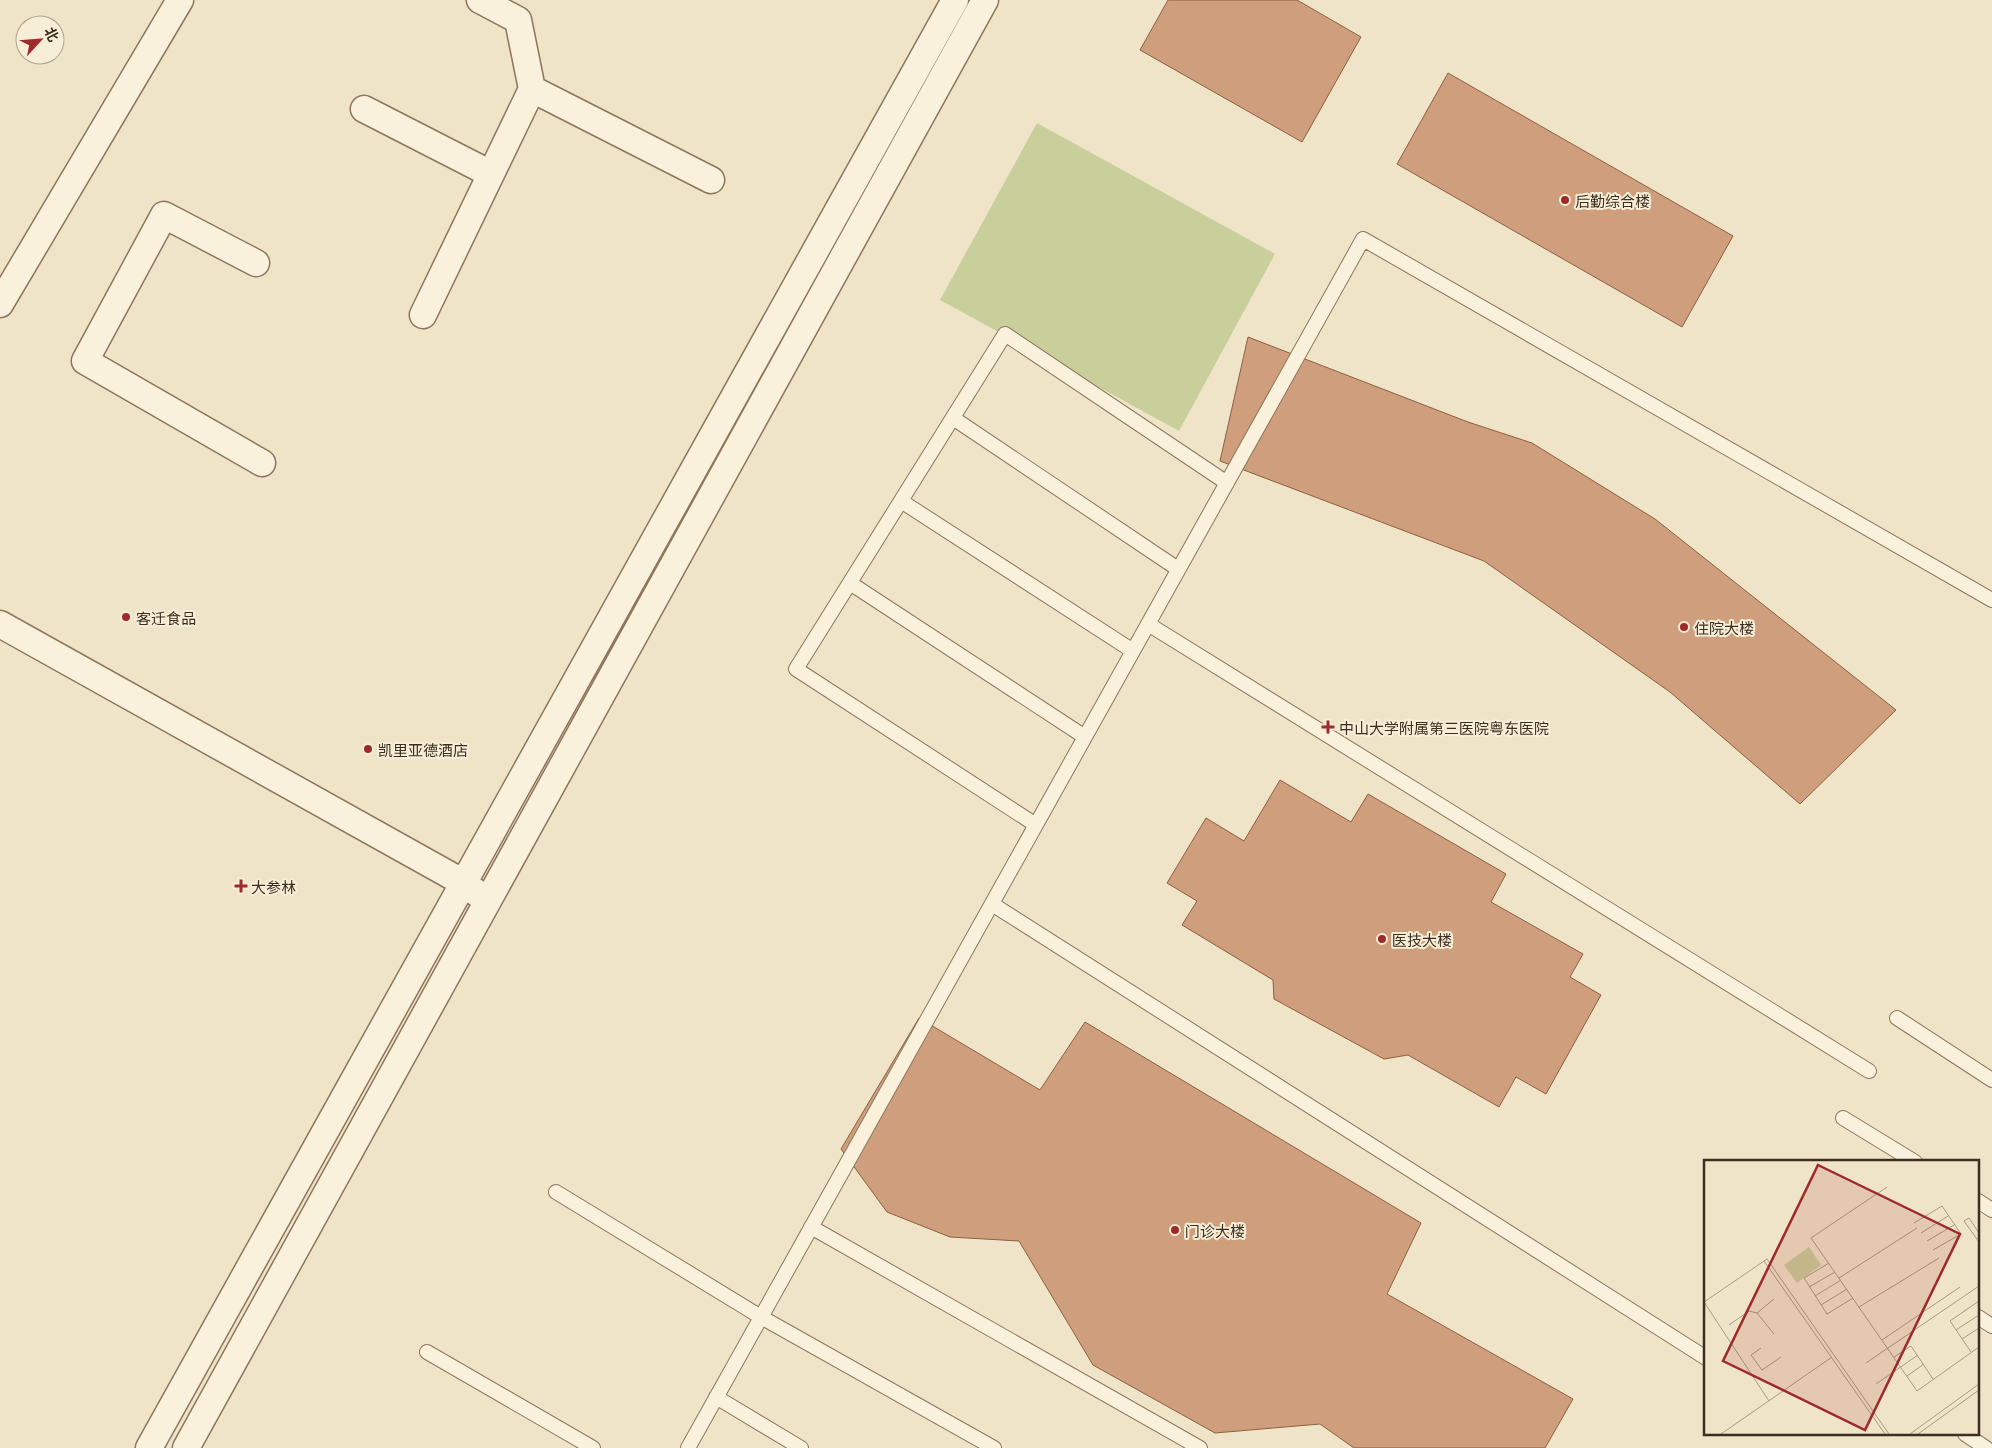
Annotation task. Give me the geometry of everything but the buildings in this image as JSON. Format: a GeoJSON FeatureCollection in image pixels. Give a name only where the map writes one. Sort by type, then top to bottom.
{"type":"FeatureCollection","features":[{"type":"Feature","properties":{"kind":"street"},"geometry":{"type":"LineString","coordinates":[[0,304],[180,0]]}},
{"type":"Feature","properties":{"kind":"street"},"geometry":{"type":"LineString","coordinates":[[423,315],[532,89],[518,20],[480,0]]}},
{"type":"Feature","properties":{"kind":"street"},"geometry":{"type":"LineString","coordinates":[[149,1448],[955,0]]}},
{"type":"Feature","properties":{"kind":"street"},"geometry":{"type":"LineString","coordinates":[[186,1448],[985,0]]}},
{"type":"Feature","properties":{"kind":"street"},"geometry":{"type":"LineString","coordinates":[[532,89],[711,180]]}},
{"type":"Feature","properties":{"kind":"street"},"geometry":{"type":"LineString","coordinates":[[364,109],[491,174]]}},
{"type":"Feature","properties":{"kind":"street"},"geometry":{"type":"LineString","coordinates":[[256,263],[164,214],[85,361],[262,462]]}},
{"type":"Feature","properties":{"kind":"street"},"geometry":{"type":"LineString","coordinates":[[0,624],[464,883],[488,903]]}},
{"type":"Feature","properties":{"kind":"lane"},"geometry":{"type":"LineString","coordinates":[[688,1448],[1363,239],[1992,600]]}},
{"type":"Feature","properties":{"kind":"lane"},"geometry":{"type":"LineString","coordinates":[[1036,825],[796,669],[1005,334],[1227,483]]}},
{"type":"Feature","properties":{"kind":"lane"},"geometry":{"type":"LineString","coordinates":[[953,418],[1178,570]]}},
{"type":"Feature","properties":{"kind":"lane"},"geometry":{"type":"LineString","coordinates":[[902,501],[1133,651]]}},
{"type":"Feature","properties":{"kind":"lane"},"geometry":{"type":"LineString","coordinates":[[850,583],[1085,737]]}},
{"type":"Feature","properties":{"kind":"lane"},"geometry":{"type":"LineString","coordinates":[[1148,624],[1869,1071]]}},
{"type":"Feature","properties":{"kind":"lane"},"geometry":{"type":"LineString","coordinates":[[992,904],[1704,1357]]}},
{"type":"Feature","properties":{"kind":"lane"},"geometry":{"type":"LineString","coordinates":[[1897,1018],[1992,1080]]}},
{"type":"Feature","properties":{"kind":"lane"},"geometry":{"type":"LineString","coordinates":[[1843,1118],[1911,1160]]}},
{"type":"Feature","properties":{"kind":"lane"},"geometry":{"type":"LineString","coordinates":[[556,1192],[761,1317],[994,1448]]}},
{"type":"Feature","properties":{"kind":"lane"},"geometry":{"type":"LineString","coordinates":[[1980,1202],[1992,1210]]}},
{"type":"Feature","properties":{"kind":"lane"},"geometry":{"type":"LineString","coordinates":[[811,1227],[1200,1448]]}},
{"type":"Feature","properties":{"kind":"lane"},"geometry":{"type":"LineString","coordinates":[[1980,1318],[1992,1326]]}},
{"type":"Feature","properties":{"kind":"lane"},"geometry":{"type":"LineString","coordinates":[[427,1352],[593,1448]]}},
{"type":"Feature","properties":{"kind":"lane"},"geometry":{"type":"LineString","coordinates":[[716,1398],[801,1448]]}},
{"type":"Feature","properties":{"kind":"lane"},"geometry":{"type":"LineString","coordinates":[[1968,1436],[1986,1448]]}},
{"type":"Feature","properties":{"kind":"green space"},"geometry":{"type":"Polygon","coordinates":[[[1037,123],[1275,254],[1179,431],[940,300],[1037,123]]]}},
{"type":"Feature","properties":{"kind":"place","name":"后勤综合楼"},"geometry":{"type":"Point","coordinates":[1565,200]}},
{"type":"Feature","properties":{"kind":"place","name":"客迁食品"},"geometry":{"type":"Point","coordinates":[126,617]}},
{"type":"Feature","properties":{"kind":"place","name":"住院大楼"},"geometry":{"type":"Point","coordinates":[1684,627]}},
{"type":"Feature","properties":{"kind":"place","name":"中山大学附属第三医院粤东医院"},"geometry":{"type":"Point","coordinates":[1328,727]}},
{"type":"Feature","properties":{"kind":"place","name":"凯里亚德酒店"},"geometry":{"type":"Point","coordinates":[368,749]}},
{"type":"Feature","properties":{"kind":"place","name":"大参林"},"geometry":{"type":"Point","coordinates":[241,886]}},
{"type":"Feature","properties":{"kind":"place","name":"医技大楼"},"geometry":{"type":"Point","coordinates":[1382,939]}},
{"type":"Feature","properties":{"kind":"place","name":"门诊大楼"},"geometry":{"type":"Point","coordinates":[1175,1230]}}]}
